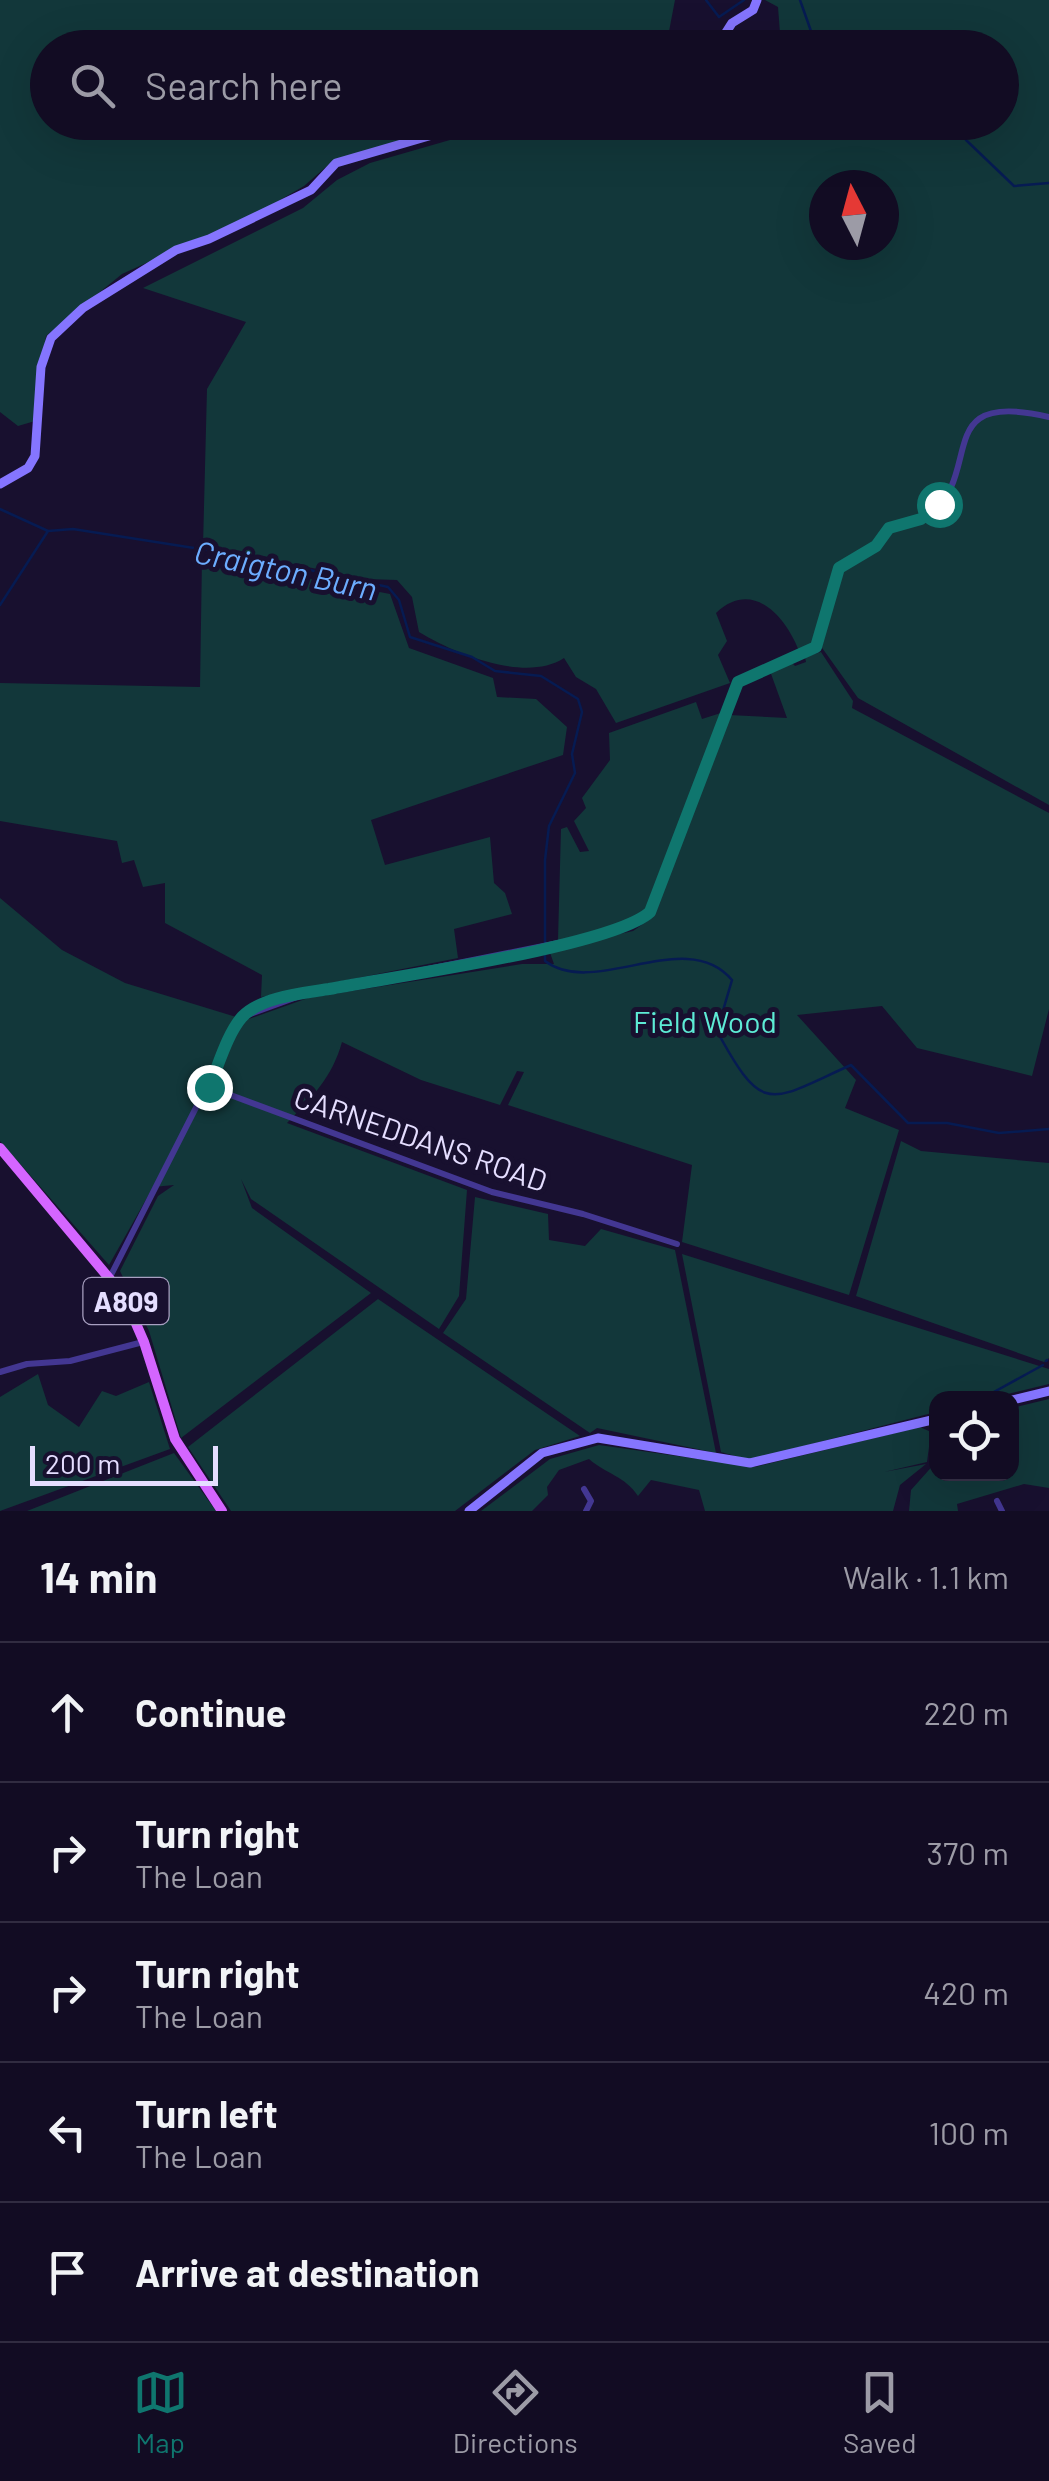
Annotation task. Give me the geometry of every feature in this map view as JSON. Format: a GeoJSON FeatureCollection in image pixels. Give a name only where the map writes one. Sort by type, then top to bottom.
{"type":"FeatureCollection","features":[{"type":"Feature","properties":{"kind":"main road","name":"A809"},"geometry":{"type":"LineString","coordinates":[[0,1148],[110,1277],[135,1317],[174,1440],[222,1511]]}},
{"type":"Feature","properties":{"kind":"street"},"geometry":{"type":"LineString","coordinates":[[727,30],[732,22],[752,10],[757,0]]}},
{"type":"Feature","properties":{"kind":"street"},"geometry":{"type":"LineString","coordinates":[[1,483],[28,468],[36,456],[41,367],[51,338],[83,308],[176,250],[210,240],[310,190],[336,163],[416,140]]}},
{"type":"Feature","properties":{"kind":"street"},"geometry":{"type":"LineString","coordinates":[[110,1277],[242,1018],[258,1008],[308,992],[545,947],[639,922],[650,912],[738,682],[816,647],[839,568],[876,546],[889,528],[930,514],[953,480],[962,438],[975,424],[1008,408],[1049,417]]}},
{"type":"Feature","properties":{"kind":"street","name":"CARNEDDANS ROAD"},"geometry":{"type":"LineString","coordinates":[[209,1087],[492,1192],[582,1214],[677,1244]]}},
{"type":"Feature","properties":{"kind":"street"},"geometry":{"type":"LineString","coordinates":[[0,1372],[26,1364],[70,1361],[144,1342]]}},
{"type":"Feature","properties":{"kind":"street"},"geometry":{"type":"LineString","coordinates":[[1019,1398],[1049,1391]]}},
{"type":"Feature","properties":{"kind":"street"},"geometry":{"type":"LineString","coordinates":[[469,1511],[542,1453],[598,1438],[750,1463],[929,1421]]}},
{"type":"Feature","properties":{"kind":"street"},"geometry":{"type":"LineString","coordinates":[[584,1489],[595,1501],[586,1511]]}},
{"type":"Feature","properties":{"kind":"street"},"geometry":{"type":"LineString","coordinates":[[997,1501],[1002,1511]]}},
{"type":"Feature","properties":{"kind":"green space"},"geometry":{"type":"Polygon","coordinates":[[[0,0],[675,0],[669,30],[30,30],[30,140],[405,140],[334,160],[304,186],[261,211],[122,274],[46,336],[35,421],[18,426],[0,412],[0,0]]]}},
{"type":"Feature","properties":{"kind":"green space"},"geometry":{"type":"Polygon","coordinates":[[[765,0],[1049,0],[1049,805],[858,698],[820,645],[844,565],[876,551],[884,538],[878,535],[874,543],[837,563],[813,645],[799,651],[785,625],[766,606],[742,600],[729,603],[716,613],[727,641],[718,655],[730,683],[616,723],[596,689],[576,677],[564,658],[548,665],[511,667],[452,649],[419,632],[412,597],[397,580],[367,579],[203,546],[207,389],[246,322],[143,288],[303,208],[337,180],[370,163],[450,140],[1019,140],[1019,30],[780,30],[778,7],[765,0]]]}},
{"type":"Feature","properties":{"kind":"green space"},"geometry":{"type":"Polygon","coordinates":[[[202,558],[390,594],[409,648],[493,678],[497,697],[536,699],[567,727],[563,755],[371,820],[385,865],[490,837],[494,883],[505,893],[512,914],[454,929],[458,958],[261,997],[262,975],[165,923],[165,883],[143,887],[134,860],[122,863],[117,841],[0,821],[0,683],[200,687],[202,558]]]}},
{"type":"Feature","properties":{"kind":"green space","name":"Field Wood"},"geometry":{"type":"Polygon","coordinates":[[[821,652],[853,701],[852,708],[1049,813],[1049,1009],[1032,1076],[917,1048],[882,1006],[797,1015],[856,1080],[845,1108],[899,1130],[849,1295],[682,1242],[692,1165],[508,1105],[524,1072],[517,1071],[500,1105],[421,1080],[342,1042],[327,1077],[287,1123],[467,1190],[459,1296],[439,1329],[251,1199],[241,1179],[252,1208],[371,1293],[181,1438],[149,1331],[120,1271],[158,1196],[174,1185],[153,1187],[109,1265],[0,1141],[0,898],[62,950],[125,983],[246,1020],[308,998],[522,964],[554,964],[549,950],[633,931],[650,919],[729,715],[787,718],[770,671],[791,662],[795,666],[806,662],[805,657],[821,652]]]}},
{"type":"Feature","properties":{"kind":"green space"},"geometry":{"type":"Polygon","coordinates":[[[696,702],[702,719],[724,712],[645,911],[615,928],[558,940],[561,829],[567,827],[580,852],[589,851],[574,821],[586,808],[582,798],[610,760],[609,733],[696,702]]]}},
{"type":"Feature","properties":{"kind":"green space"},"geometry":{"type":"Polygon","coordinates":[[[901,1141],[921,1151],[1049,1163],[1049,1358],[1044,1362],[856,1296],[901,1141]]]}},
{"type":"Feature","properties":{"kind":"green space"},"geometry":{"type":"Polygon","coordinates":[[[475,1197],[548,1214],[549,1240],[585,1246],[601,1229],[675,1250],[716,1453],[597,1428],[590,1433],[443,1333],[466,1299],[475,1197]]]}},
{"type":"Feature","properties":{"kind":"green space"},"geometry":{"type":"Polygon","coordinates":[[[682,1254],[1049,1369],[1049,1384],[1019,1391],[929,1391],[929,1414],[749,1460],[721,1452],[682,1254]]]}},
{"type":"Feature","properties":{"kind":"green space"},"geometry":{"type":"Polygon","coordinates":[[[378,1299],[580,1436],[535,1450],[455,1511],[231,1511],[188,1447],[378,1299]]]}},
{"type":"Feature","properties":{"kind":"green space"},"geometry":{"type":"Polygon","coordinates":[[[38,1374],[48,1405],[79,1427],[102,1391],[116,1396],[149,1382],[170,1449],[0,1511],[0,1397],[38,1374]]]}},
{"type":"Feature","properties":{"kind":"green space"},"geometry":{"type":"Polygon","coordinates":[[[1049,1399],[1049,1488],[1024,1484],[957,1504],[958,1511],[909,1511],[911,1490],[929,1470],[929,1481],[1019,1481],[1019,1406],[1049,1399]]]}},
{"type":"Feature","properties":{"kind":"green space"},"geometry":{"type":"Polygon","coordinates":[[[920,1427],[929,1431],[927,1462],[884,1472],[926,1464],[900,1485],[893,1511],[705,1511],[699,1490],[651,1480],[638,1496],[589,1459],[559,1470],[547,1487],[548,1495],[532,1511],[481,1511],[550,1459],[599,1445],[755,1467],[920,1427]]]}},
{"type":"Feature","properties":{"kind":"green space"},"geometry":{"type":"Polygon","coordinates":[[[174,1453],[216,1511],[27,1511],[174,1453]]]}},
{"type":"Feature","properties":{"kind":"waterway"},"geometry":{"type":"LineString","coordinates":[[706,0],[719,17],[744,0]]}},
{"type":"Feature","properties":{"kind":"waterway"},"geometry":{"type":"LineString","coordinates":[[800,0],[811,30]]}},
{"type":"Feature","properties":{"kind":"waterway"},"geometry":{"type":"LineString","coordinates":[[966,140],[1014,186],[1049,183]]}},
{"type":"Feature","properties":{"kind":"waterway","name":"Craigton Burn"},"geometry":{"type":"LineString","coordinates":[[0,509],[48,531],[73,529],[245,556],[388,587],[399,600],[410,637],[472,657],[495,671],[541,676],[578,699],[582,712],[572,754],[575,773],[549,826],[545,961],[566,970],[589,972],[666,960],[690,959],[713,965],[732,980],[717,1031],[746,1078],[771,1094],[802,1087],[851,1065],[908,1123],[947,1123],[999,1133],[1049,1129]]}},
{"type":"Feature","properties":{"kind":"waterway"},"geometry":{"type":"LineString","coordinates":[[0,605],[48,531]]}},
{"type":"Feature","properties":{"kind":"waterway"},"geometry":{"type":"LineString","coordinates":[[996,1391],[1043,1365]]}},
{"type":"Feature","properties":{"kind":"route"},"geometry":{"type":"LineString","coordinates":[[209,1087],[242,1018],[258,1008],[308,992],[570,942],[639,922],[650,912],[738,682],[816,647],[839,568],[876,546],[889,528],[904,520],[921,519],[939,504]]}}]}
